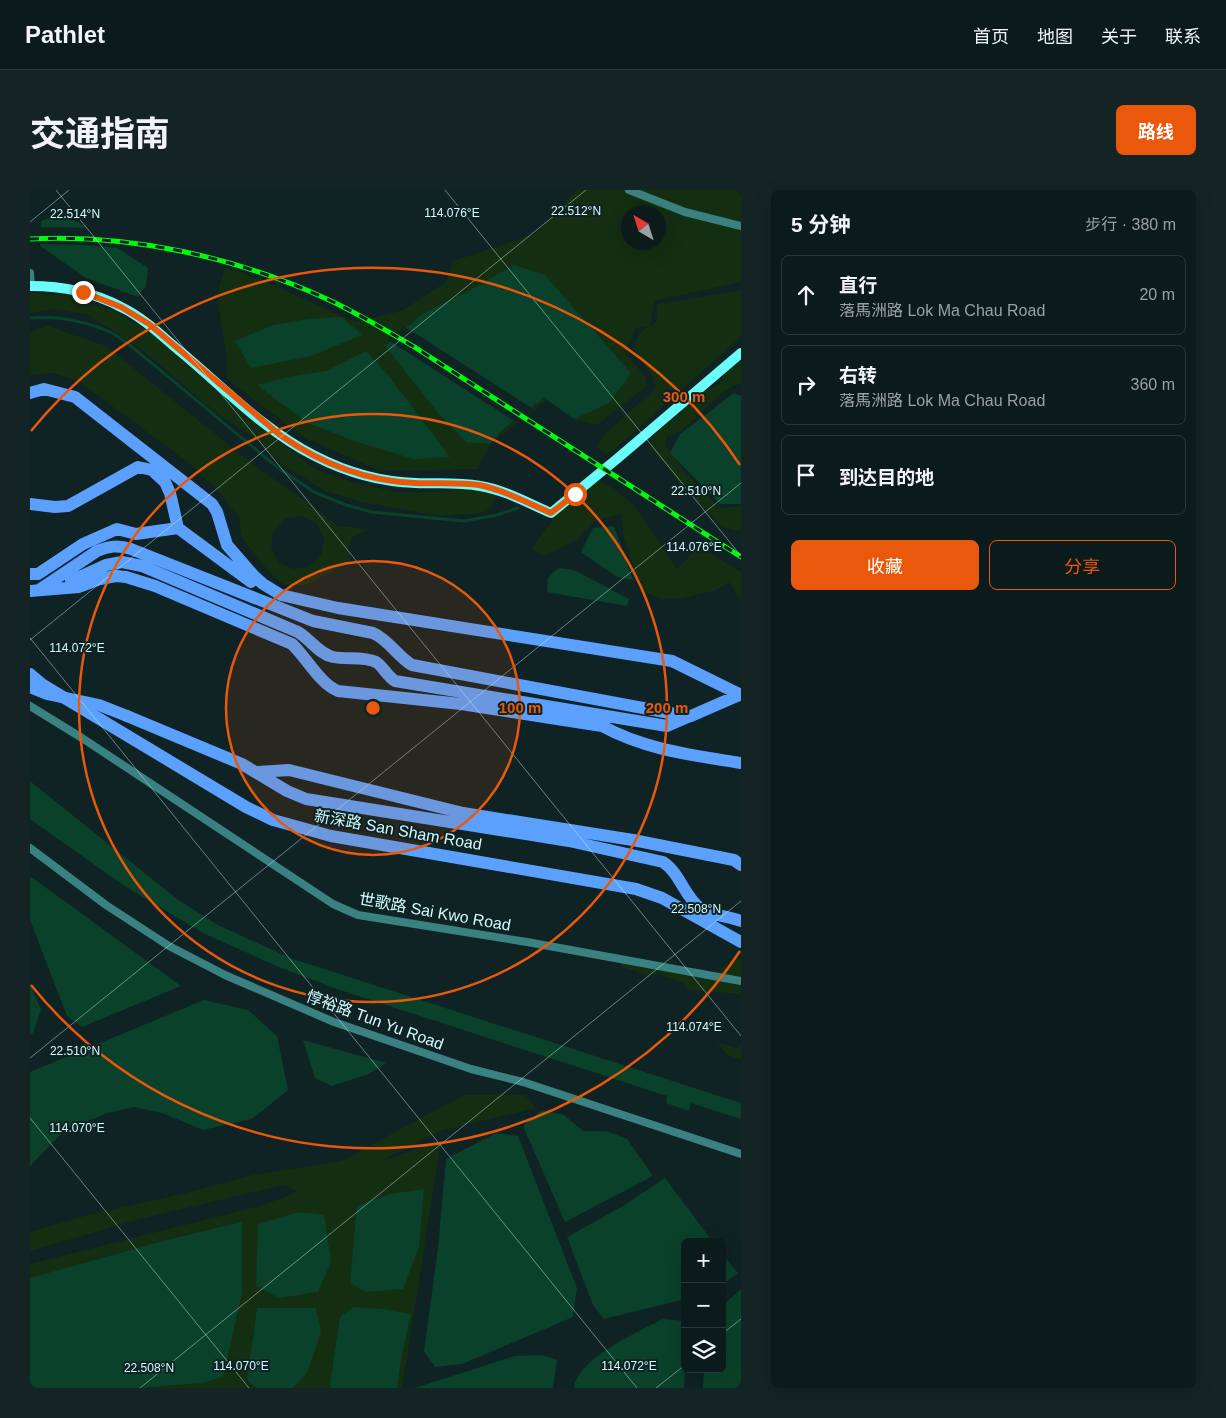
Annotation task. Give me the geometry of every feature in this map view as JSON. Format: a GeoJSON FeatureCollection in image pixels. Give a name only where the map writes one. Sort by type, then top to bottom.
{"type":"FeatureCollection","features":[{"type":"Feature","properties":{"kind":"main road"},"geometry":{"type":"LineString","coordinates":[[30,392],[44,389],[75,397],[212,504],[217,512],[227,545],[254,576],[281,595]]}},
{"type":"Feature","properties":{"kind":"main road"},"geometry":{"type":"LineString","coordinates":[[30,504],[55,507],[68,506],[138,467],[152,470],[165,482],[170,493],[178,528],[262,590],[338,608],[672,661],[740,695]]}},
{"type":"Feature","properties":{"kind":"main road"},"geometry":{"type":"LineString","coordinates":[[30,574],[38,574],[83,544],[117,529],[136,534],[178,528]]}},
{"type":"Feature","properties":{"kind":"main road"},"geometry":{"type":"LineString","coordinates":[[34,591],[97,551],[120,545],[313,622],[373,633],[381,637],[405,661],[412,665],[691,716]]}},
{"type":"Feature","properties":{"kind":"main road"},"geometry":{"type":"LineString","coordinates":[[34,591],[82,577],[106,565],[122,562],[142,566],[298,632],[320,651],[332,657],[371,660],[378,663],[388,676],[396,681],[667,726],[740,695]]}},
{"type":"Feature","properties":{"kind":"main road"},"geometry":{"type":"LineString","coordinates":[[34,591],[79,586],[116,576],[126,577],[155,586],[292,644],[326,684],[338,691],[461,704],[602,726],[620,736],[665,751],[741,763]]}},
{"type":"Feature","properties":{"kind":"main road","name":"新深路 San Sham Road"},"geometry":{"type":"LineString","coordinates":[[30,674],[43,685],[246,807],[273,820],[331,836],[636,889],[662,898],[741,942]]}},
{"type":"Feature","properties":{"kind":"main road","name":"新深路 San Sham Road"},"geometry":{"type":"LineString","coordinates":[[30,687],[47,694],[99,705],[127,716],[258,772],[287,791],[306,799],[569,842],[663,862],[670,867],[692,900],[701,909],[712,914],[741,921]]}},
{"type":"Feature","properties":{"kind":"main road","name":"新深路 San Sham Road"},"geometry":{"type":"LineString","coordinates":[[258,772],[289,770],[463,812],[633,840],[727,858],[741,865]]}},
{"type":"Feature","properties":{"kind":"street"},"geometry":{"type":"LineString","coordinates":[[629,190],[685,212],[741,226]]}},
{"type":"Feature","properties":{"kind":"street"},"geometry":{"type":"LineString","coordinates":[[30,273],[30,286],[83,292],[109,301],[130,312],[158,332],[280,435],[326,462],[355,473],[387,480],[413,483],[469,484],[490,488],[551,513],[741,353]]}},
{"type":"Feature","properties":{"kind":"street","name":"世歌路 Sai Kwo Road"},"geometry":{"type":"LineString","coordinates":[[30,706],[82,738],[332,904],[358,915],[527,942],[741,981]]}},
{"type":"Feature","properties":{"kind":"street","name":"惇裕路 Tun Yu Road"},"geometry":{"type":"LineString","coordinates":[[30,848],[106,905],[169,946],[244,983],[353,1028],[471,1069],[523,1082],[741,1154]]}},
{"type":"Feature","properties":{"kind":"shaded area"},"geometry":{"type":"Polygon","coordinates":[[[576,190],[741,190],[741,282],[654,301],[650,326],[657,321],[657,304],[741,290],[741,337],[608,455],[596,447],[606,433],[655,389],[654,379],[633,349],[639,334],[648,327],[636,328],[625,351],[645,377],[647,386],[597,425],[574,419],[547,400],[490,444],[478,469],[380,471],[305,438],[227,379],[227,358],[217,295],[225,267],[264,281],[355,322],[401,311],[446,282],[453,261],[535,234],[576,190]]]}},
{"type":"Feature","properties":{"kind":"shaded area"},"geometry":{"type":"Polygon","coordinates":[[[55,216],[78,222],[148,268],[146,286],[138,297],[86,278],[40,246],[41,221],[55,216]]]}},
{"type":"Feature","properties":{"kind":"shaded area"},"geometry":{"type":"Polygon","coordinates":[[[514,265],[545,275],[631,373],[609,403],[574,419],[544,398],[503,429],[490,444],[466,442],[439,414],[385,346],[422,314],[476,287],[514,265]]]}},
{"type":"Feature","properties":{"kind":"shaded area"},"geometry":{"type":"Polygon","coordinates":[[[30,293],[69,296],[116,312],[150,332],[246,416],[315,469],[352,482],[397,492],[438,492],[471,488],[496,495],[492,508],[483,513],[439,516],[362,502],[325,491],[281,464],[258,440],[214,411],[141,349],[88,315],[54,309],[30,313],[30,293]]]}},
{"type":"Feature","properties":{"kind":"shaded area"},"geometry":{"type":"Polygon","coordinates":[[[342,317],[362,335],[311,356],[251,368],[235,341],[273,325],[308,319],[342,317]]]}},
{"type":"Feature","properties":{"kind":"shaded area"},"geometry":{"type":"Polygon","coordinates":[[[48,326],[106,346],[254,465],[338,526],[371,529],[352,537],[349,547],[350,562],[306,585],[285,585],[271,574],[241,537],[239,518],[215,487],[185,460],[78,381],[52,373],[30,375],[30,332],[48,326]],[[302,516],[285,519],[273,531],[271,547],[278,562],[293,569],[310,567],[321,555],[324,539],[317,524],[302,516]]]}},
{"type":"Feature","properties":{"kind":"shaded area"},"geometry":{"type":"Polygon","coordinates":[[[366,351],[388,375],[450,457],[413,459],[354,441],[306,422],[257,385],[292,376],[326,371],[366,351]]]}},
{"type":"Feature","properties":{"kind":"shaded area"},"geometry":{"type":"Polygon","coordinates":[[[741,361],[741,383],[721,394],[696,419],[678,433],[667,437],[665,444],[682,469],[720,508],[741,506],[741,531],[722,527],[679,482],[650,447],[652,437],[703,392],[719,385],[725,373],[741,361]]]}},
{"type":"Feature","properties":{"kind":"shaded area"},"geometry":{"type":"Polygon","coordinates":[[[734,393],[741,396],[741,504],[720,504],[670,453],[680,434],[734,393]]]}},
{"type":"Feature","properties":{"kind":"shaded area"},"geometry":{"type":"Polygon","coordinates":[[[593,477],[616,490],[634,505],[677,569],[697,548],[714,555],[741,572],[741,602],[729,582],[714,591],[664,600],[642,591],[623,534],[621,514],[595,521],[575,541],[544,556],[531,550],[572,492],[593,477]]]}},
{"type":"Feature","properties":{"kind":"shaded area"},"geometry":{"type":"Polygon","coordinates":[[[614,526],[633,580],[617,577],[581,552],[593,528],[614,526]]]}},
{"type":"Feature","properties":{"kind":"shaded area"},"geometry":{"type":"Polygon","coordinates":[[[558,568],[574,570],[629,599],[627,606],[547,592],[548,578],[558,568]]]}},
{"type":"Feature","properties":{"kind":"shaded area"},"geometry":{"type":"Polygon","coordinates":[[[30,781],[177,899],[218,925],[290,958],[741,1103],[741,1119],[691,1103],[689,1111],[666,1103],[667,1096],[337,989],[281,968],[203,933],[123,885],[30,819],[30,781]]]}},
{"type":"Feature","properties":{"kind":"shaded area"},"geometry":{"type":"Polygon","coordinates":[[[30,876],[181,986],[82,1027],[67,1016],[30,920],[30,876]]]}},
{"type":"Feature","properties":{"kind":"shaded area"},"geometry":{"type":"Polygon","coordinates":[[[620,956],[715,974],[733,959],[741,958],[741,994],[690,990],[683,983],[659,974],[647,975],[621,967],[620,956]]]}},
{"type":"Feature","properties":{"kind":"shaded area"},"geometry":{"type":"Polygon","coordinates":[[[30,983],[41,1010],[33,1033],[30,1035],[30,983]]]}},
{"type":"Feature","properties":{"kind":"shaded area"},"geometry":{"type":"Polygon","coordinates":[[[204,1000],[248,1010],[277,1036],[288,1090],[252,1119],[203,1130],[162,1113],[134,1107],[108,1113],[65,1130],[30,1166],[30,1072],[204,1000]]]}},
{"type":"Feature","properties":{"kind":"shaded area"},"geometry":{"type":"Polygon","coordinates":[[[303,1040],[386,1063],[369,1074],[332,1086],[315,1078],[303,1040]]]}},
{"type":"Feature","properties":{"kind":"shaded area"},"geometry":{"type":"Polygon","coordinates":[[[717,1042],[736,1048],[741,1046],[741,1060],[727,1055],[717,1042]]]}},
{"type":"Feature","properties":{"kind":"shaded area"},"geometry":{"type":"Polygon","coordinates":[[[464,1095],[525,1095],[536,1108],[439,1131],[379,1162],[441,1141],[402,1388],[30,1388],[30,1264],[260,1206],[298,1192],[284,1185],[140,1219],[30,1251],[30,1232],[91,1214],[182,1194],[253,1175],[341,1161],[464,1095]]]}},
{"type":"Feature","properties":{"kind":"shaded area"},"geometry":{"type":"Polygon","coordinates":[[[542,1110],[564,1115],[583,1131],[606,1131],[627,1139],[653,1176],[565,1222],[523,1126],[542,1110]]]}},
{"type":"Feature","properties":{"kind":"shaded area"},"geometry":{"type":"Polygon","coordinates":[[[496,1133],[518,1136],[577,1288],[573,1317],[462,1364],[435,1367],[424,1351],[438,1248],[446,1159],[496,1133]]]}},
{"type":"Feature","properties":{"kind":"shaded area"},"geometry":{"type":"Polygon","coordinates":[[[665,1178],[710,1238],[681,1238],[681,1300],[604,1319],[593,1305],[567,1237],[623,1206],[665,1178]]]}},
{"type":"Feature","properties":{"kind":"shaded area"},"geometry":{"type":"Polygon","coordinates":[[[424,1189],[419,1247],[403,1289],[366,1292],[350,1283],[357,1206],[390,1194],[424,1189]]]}},
{"type":"Feature","properties":{"kind":"shaded area"},"geometry":{"type":"Polygon","coordinates":[[[299,1212],[324,1215],[331,1262],[318,1292],[279,1298],[256,1286],[258,1224],[299,1212]]]}},
{"type":"Feature","properties":{"kind":"shaded area"},"geometry":{"type":"Polygon","coordinates":[[[242,1222],[242,1293],[223,1377],[202,1383],[137,1388],[30,1388],[30,1278],[167,1240],[242,1222]]]}},
{"type":"Feature","properties":{"kind":"shaded area"},"geometry":{"type":"Polygon","coordinates":[[[726,1259],[738,1273],[726,1282],[726,1259]]]}},
{"type":"Feature","properties":{"kind":"shaded area"},"geometry":{"type":"Polygon","coordinates":[[[741,1289],[741,1388],[703,1388],[704,1373],[726,1373],[726,1302],[741,1289]]]}},
{"type":"Feature","properties":{"kind":"shaded area"},"geometry":{"type":"Polygon","coordinates":[[[353,1307],[411,1314],[397,1388],[331,1388],[340,1317],[353,1307]]]}},
{"type":"Feature","properties":{"kind":"shaded area"},"geometry":{"type":"Polygon","coordinates":[[[257,1308],[316,1308],[321,1332],[307,1373],[293,1388],[257,1388],[247,1380],[257,1308]]]}},
{"type":"Feature","properties":{"kind":"shaded area"},"geometry":{"type":"Polygon","coordinates":[[[663,1319],[681,1321],[681,1373],[685,1373],[684,1388],[574,1388],[578,1377],[586,1366],[597,1356],[663,1319]]]}},
{"type":"Feature","properties":{"kind":"shaded area"},"geometry":{"type":"Polygon","coordinates":[[[542,1355],[557,1360],[553,1388],[415,1388],[515,1356],[542,1355]]]}},
{"type":"Feature","properties":{"kind":"pier"},"geometry":{"type":"Polygon","coordinates":[[[38,227],[91,228],[121,248],[37,244],[38,227]]]}},
{"type":"Feature","properties":{"kind":"pier"},"geometry":{"type":"Polygon","coordinates":[[[404,327],[533,409],[516,422],[388,340],[404,327]]]}},
{"type":"Feature","properties":{"kind":"waterway"},"geometry":{"type":"LineString","coordinates":[[30,318],[71,320],[92,325],[114,334],[277,467],[314,492],[346,505],[371,512],[464,521],[497,515],[518,508]]}},
{"type":"Feature","properties":{"kind":"railway"},"geometry":{"type":"LineString","coordinates":[[30,239],[107,240],[183,252],[220,260],[257,272],[329,300],[416,348],[741,557]]}},
{"type":"Feature","properties":{"kind":"route"},"geometry":{"type":"LineString","coordinates":[[83,292],[109,301],[139,317],[280,435],[303,450],[340,468],[387,480],[413,483],[469,484],[490,488],[551,513],[575,494]]}}]}
